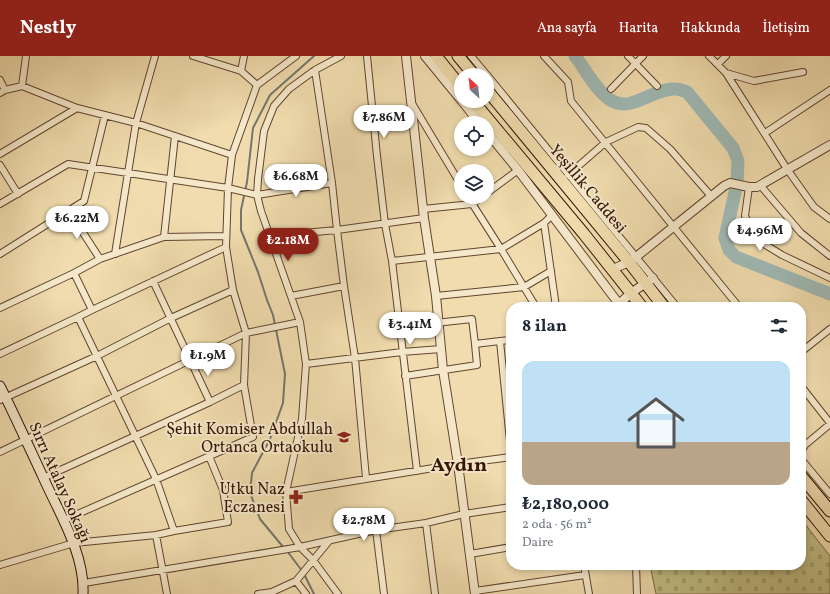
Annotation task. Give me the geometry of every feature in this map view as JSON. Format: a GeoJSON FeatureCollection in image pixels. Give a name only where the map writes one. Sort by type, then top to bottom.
{"type":"FeatureCollection","features":[{"type":"Feature","properties":{"kind":"highway"},"geometry":{"type":"LineString","coordinates":[[436,56],[454,78]]}},
{"type":"Feature","properties":{"kind":"highway"},"geometry":{"type":"LineString","coordinates":[[458,56],[468,68]]}},
{"type":"Feature","properties":{"kind":"highway","name":"Yeşillik Caddesi"},"geometry":{"type":"LineString","coordinates":[[494,98],[633,260],[649,280],[661,302]]}},
{"type":"Feature","properties":{"kind":"highway","name":"Yeşillik Caddesi"},"geometry":{"type":"LineString","coordinates":[[479,108],[613,269],[638,302]]}},
{"type":"Feature","properties":{"kind":"highway"},"geometry":{"type":"LineString","coordinates":[[806,482],[830,511]]}},
{"type":"Feature","properties":{"kind":"highway"},"geometry":{"type":"LineString","coordinates":[[806,506],[830,536]]}},
{"type":"Feature","properties":{"kind":"main road","name":"Sırrı Atalay Sokağı"},"geometry":{"type":"LineString","coordinates":[[0,386],[3,399],[26,440],[74,543],[84,583],[83,594]]}},
{"type":"Feature","properties":{"kind":"street"},"geometry":{"type":"LineString","coordinates":[[22,86],[26,56]]}},
{"type":"Feature","properties":{"kind":"street"},"geometry":{"type":"LineString","coordinates":[[115,254],[136,123],[155,56]]}},
{"type":"Feature","properties":{"kind":"street"},"geometry":{"type":"LineString","coordinates":[[193,56],[241,71],[257,85]]}},
{"type":"Feature","properties":{"kind":"street"},"geometry":{"type":"LineString","coordinates":[[241,71],[244,56]]}},
{"type":"Feature","properties":{"kind":"street"},"geometry":{"type":"LineString","coordinates":[[64,520],[253,437],[244,385],[246,333],[233,290],[226,247],[225,236],[228,188],[232,155],[257,85],[296,56]]}},
{"type":"Feature","properties":{"kind":"street"},"geometry":{"type":"LineString","coordinates":[[338,594],[313,560],[300,547],[289,529],[286,492],[302,419],[306,364],[300,322],[257,195],[264,131],[274,106],[289,89],[315,70],[341,56]]}},
{"type":"Feature","properties":{"kind":"street"},"geometry":{"type":"LineString","coordinates":[[367,56],[376,156],[385,224],[392,261],[416,471]]}},
{"type":"Feature","properties":{"kind":"street"},"geometry":{"type":"LineString","coordinates":[[406,56],[424,218],[436,296],[443,370],[458,464],[475,593],[585,575]]}},
{"type":"Feature","properties":{"kind":"street"},"geometry":{"type":"LineString","coordinates":[[425,56],[454,92]]}},
{"type":"Feature","properties":{"kind":"street"},"geometry":{"type":"LineString","coordinates":[[471,56],[481,68]]}},
{"type":"Feature","properties":{"kind":"street"},"geometry":{"type":"LineString","coordinates":[[544,56],[568,82],[571,100],[735,302]]}},
{"type":"Feature","properties":{"kind":"street"},"geometry":{"type":"LineString","coordinates":[[628,56],[657,86]]}},
{"type":"Feature","properties":{"kind":"street"},"geometry":{"type":"LineString","coordinates":[[611,89],[643,56]]}},
{"type":"Feature","properties":{"kind":"street"},"geometry":{"type":"LineString","coordinates":[[709,56],[726,73],[787,169],[814,207],[830,219]]}},
{"type":"Feature","properties":{"kind":"street"},"geometry":{"type":"LineString","coordinates":[[718,64],[726,56]]}},
{"type":"Feature","properties":{"kind":"street"},"geometry":{"type":"LineString","coordinates":[[315,70],[332,183],[344,286],[355,358],[366,478]]}},
{"type":"Feature","properties":{"kind":"street"},"geometry":{"type":"LineString","coordinates":[[726,73],[754,81],[803,72]]}},
{"type":"Feature","properties":{"kind":"street"},"geometry":{"type":"LineString","coordinates":[[0,80],[3,92],[22,86],[77,108],[136,123],[232,155]]}},
{"type":"Feature","properties":{"kind":"street"},"geometry":{"type":"LineString","coordinates":[[494,84],[568,174],[633,260]]}},
{"type":"Feature","properties":{"kind":"street"},"geometry":{"type":"LineString","coordinates":[[765,133],[830,90]]}},
{"type":"Feature","properties":{"kind":"street"},"geometry":{"type":"LineString","coordinates":[[411,102],[454,173]]}},
{"type":"Feature","properties":{"kind":"street"},"geometry":{"type":"LineString","coordinates":[[0,154],[77,108]]}},
{"type":"Feature","properties":{"kind":"street"},"geometry":{"type":"LineString","coordinates":[[467,108],[473,116]]}},
{"type":"Feature","properties":{"kind":"street"},"geometry":{"type":"LineString","coordinates":[[0,254],[84,201],[105,115]]}},
{"type":"Feature","properties":{"kind":"street"},"geometry":{"type":"LineString","coordinates":[[568,174],[606,142],[638,127],[646,128],[670,149],[712,196]]}},
{"type":"Feature","properties":{"kind":"street"},"geometry":{"type":"LineString","coordinates":[[164,237],[175,136]]}},
{"type":"Feature","properties":{"kind":"street"},"geometry":{"type":"LineString","coordinates":[[494,141],[518,170],[617,302]]}},
{"type":"Feature","properties":{"kind":"street"},"geometry":{"type":"LineString","coordinates":[[613,269],[633,260],[724,186],[730,183],[747,187],[757,187],[829,147]]}},
{"type":"Feature","properties":{"kind":"street"},"geometry":{"type":"LineString","coordinates":[[0,204],[68,164],[228,188],[257,195],[332,183]]}},
{"type":"Feature","properties":{"kind":"street"},"geometry":{"type":"LineString","coordinates":[[0,165],[18,194]]}},
{"type":"Feature","properties":{"kind":"street"},"geometry":{"type":"LineString","coordinates":[[494,188],[518,170]]}},
{"type":"Feature","properties":{"kind":"street"},"geometry":{"type":"LineString","coordinates":[[760,185],[801,233],[830,256]]}},
{"type":"Feature","properties":{"kind":"street"},"geometry":{"type":"LineString","coordinates":[[747,187],[745,216],[756,239],[794,261],[830,278]]}},
{"type":"Feature","properties":{"kind":"street"},"geometry":{"type":"LineString","coordinates":[[423,209],[472,204],[533,302]]}},
{"type":"Feature","properties":{"kind":"street"},"geometry":{"type":"LineString","coordinates":[[69,211],[100,259]]}},
{"type":"Feature","properties":{"kind":"street"},"geometry":{"type":"LineString","coordinates":[[392,261],[501,249],[544,223],[552,215]]}},
{"type":"Feature","properties":{"kind":"street"},"geometry":{"type":"LineString","coordinates":[[270,236],[337,230],[424,218]]}},
{"type":"Feature","properties":{"kind":"street"},"geometry":{"type":"LineString","coordinates":[[544,223],[555,302]]}},
{"type":"Feature","properties":{"kind":"street"},"geometry":{"type":"LineString","coordinates":[[0,308],[100,259],[164,237],[225,236]]}},
{"type":"Feature","properties":{"kind":"street"},"geometry":{"type":"LineString","coordinates":[[0,354],[226,247]]}},
{"type":"Feature","properties":{"kind":"street"},"geometry":{"type":"LineString","coordinates":[[436,296],[524,287],[551,271]]}},
{"type":"Feature","properties":{"kind":"street"},"geometry":{"type":"LineString","coordinates":[[74,273],[92,310]]}},
{"type":"Feature","properties":{"kind":"street"},"geometry":{"type":"LineString","coordinates":[[622,302],[631,293],[649,280],[672,302]]}},
{"type":"Feature","properties":{"kind":"street"},"geometry":{"type":"LineString","coordinates":[[153,281],[210,402]]}},
{"type":"Feature","properties":{"kind":"street"},"geometry":{"type":"LineString","coordinates":[[291,296],[344,286]]}},
{"type":"Feature","properties":{"kind":"street"},"geometry":{"type":"LineString","coordinates":[[3,399],[97,356],[171,318],[233,290]]}},
{"type":"Feature","properties":{"kind":"street"},"geometry":{"type":"LineString","coordinates":[[78,317],[156,479],[174,531]]}},
{"type":"Feature","properties":{"kind":"street"},"geometry":{"type":"LineString","coordinates":[[399,327],[472,319],[477,365],[406,376]]}},
{"type":"Feature","properties":{"kind":"street"},"geometry":{"type":"LineString","coordinates":[[0,452],[246,333],[300,322]]}},
{"type":"Feature","properties":{"kind":"street"},"geometry":{"type":"LineString","coordinates":[[806,348],[830,329]]}},
{"type":"Feature","properties":{"kind":"street"},"geometry":{"type":"LineString","coordinates":[[475,344],[506,340]]}},
{"type":"Feature","properties":{"kind":"street"},"geometry":{"type":"LineString","coordinates":[[500,341],[506,401]]}},
{"type":"Feature","properties":{"kind":"street"},"geometry":{"type":"LineString","coordinates":[[306,364],[402,352],[441,350]]}},
{"type":"Feature","properties":{"kind":"street"},"geometry":{"type":"LineString","coordinates":[[43,478],[244,385]]}},
{"type":"Feature","properties":{"kind":"street"},"geometry":{"type":"LineString","coordinates":[[806,392],[830,423],[806,444]]}},
{"type":"Feature","properties":{"kind":"street"},"geometry":{"type":"LineString","coordinates":[[0,565],[74,543],[156,535],[228,522],[223,490],[209,456]]}},
{"type":"Feature","properties":{"kind":"street"},"geometry":{"type":"LineString","coordinates":[[286,492],[506,457]]}},
{"type":"Feature","properties":{"kind":"street"},"geometry":{"type":"LineString","coordinates":[[806,465],[830,487]]}},
{"type":"Feature","properties":{"kind":"street"},"geometry":{"type":"LineString","coordinates":[[806,465],[830,494]]}},
{"type":"Feature","properties":{"kind":"street"},"geometry":{"type":"LineString","coordinates":[[84,583],[300,547],[376,530],[426,523],[464,514],[506,508]]}},
{"type":"Feature","properties":{"kind":"street"},"geometry":{"type":"LineString","coordinates":[[426,523],[435,594]]}},
{"type":"Feature","properties":{"kind":"street"},"geometry":{"type":"LineString","coordinates":[[376,530],[384,594]]}},
{"type":"Feature","properties":{"kind":"street"},"geometry":{"type":"LineString","coordinates":[[156,535],[167,594]]}},
{"type":"Feature","properties":{"kind":"street"},"geometry":{"type":"LineString","coordinates":[[258,594],[273,593],[296,581],[329,541]]}},
{"type":"Feature","properties":{"kind":"street"},"geometry":{"type":"LineString","coordinates":[[470,554],[506,548]]}},
{"type":"Feature","properties":{"kind":"street"},"geometry":{"type":"LineString","coordinates":[[584,570],[588,594]]}},
{"type":"Feature","properties":{"kind":"street"},"geometry":{"type":"LineString","coordinates":[[636,570],[637,594]]}},
{"type":"Feature","properties":{"kind":"street"},"geometry":{"type":"LineString","coordinates":[[296,581],[306,594]]}},
{"type":"Feature","properties":{"kind":"green space"},"geometry":{"type":"Polygon","coordinates":[[[806,525],[830,556],[830,594],[656,594],[651,570],[806,570],[806,525]]]}},
{"type":"Feature","properties":{"kind":"waterway"},"geometry":{"type":"LineString","coordinates":[[284,548],[260,519],[250,493],[252,473],[270,439],[283,403],[285,374],[273,315],[241,230],[241,210],[247,182],[253,128],[270,95],[314,56]]}},
{"type":"Feature","properties":{"kind":"waterway"},"geometry":{"type":"LineString","coordinates":[[575,56],[599,90],[609,99],[617,103],[626,104],[634,102],[667,90],[677,89],[687,92],[733,148],[738,161],[737,183],[725,238],[729,250],[736,257],[830,294]]}},
{"type":"Feature","properties":{"kind":"waterway"},"geometry":{"type":"LineString","coordinates":[[287,551],[303,572],[314,594]]}},
{"type":"Feature","properties":{"kind":"place","name":"Şehit Komiser Abdullah Ortanca Ortaokulu"},"geometry":{"type":"Point","coordinates":[344,437]}},
{"type":"Feature","properties":{"kind":"place","name":"Utku Naz Eczanesi"},"geometry":{"type":"Point","coordinates":[296,497]}},
{"type":"Feature","properties":{"kind":"district","name":"Aydın"},"geometry":{"type":"Point","coordinates":[459,464]}}]}
